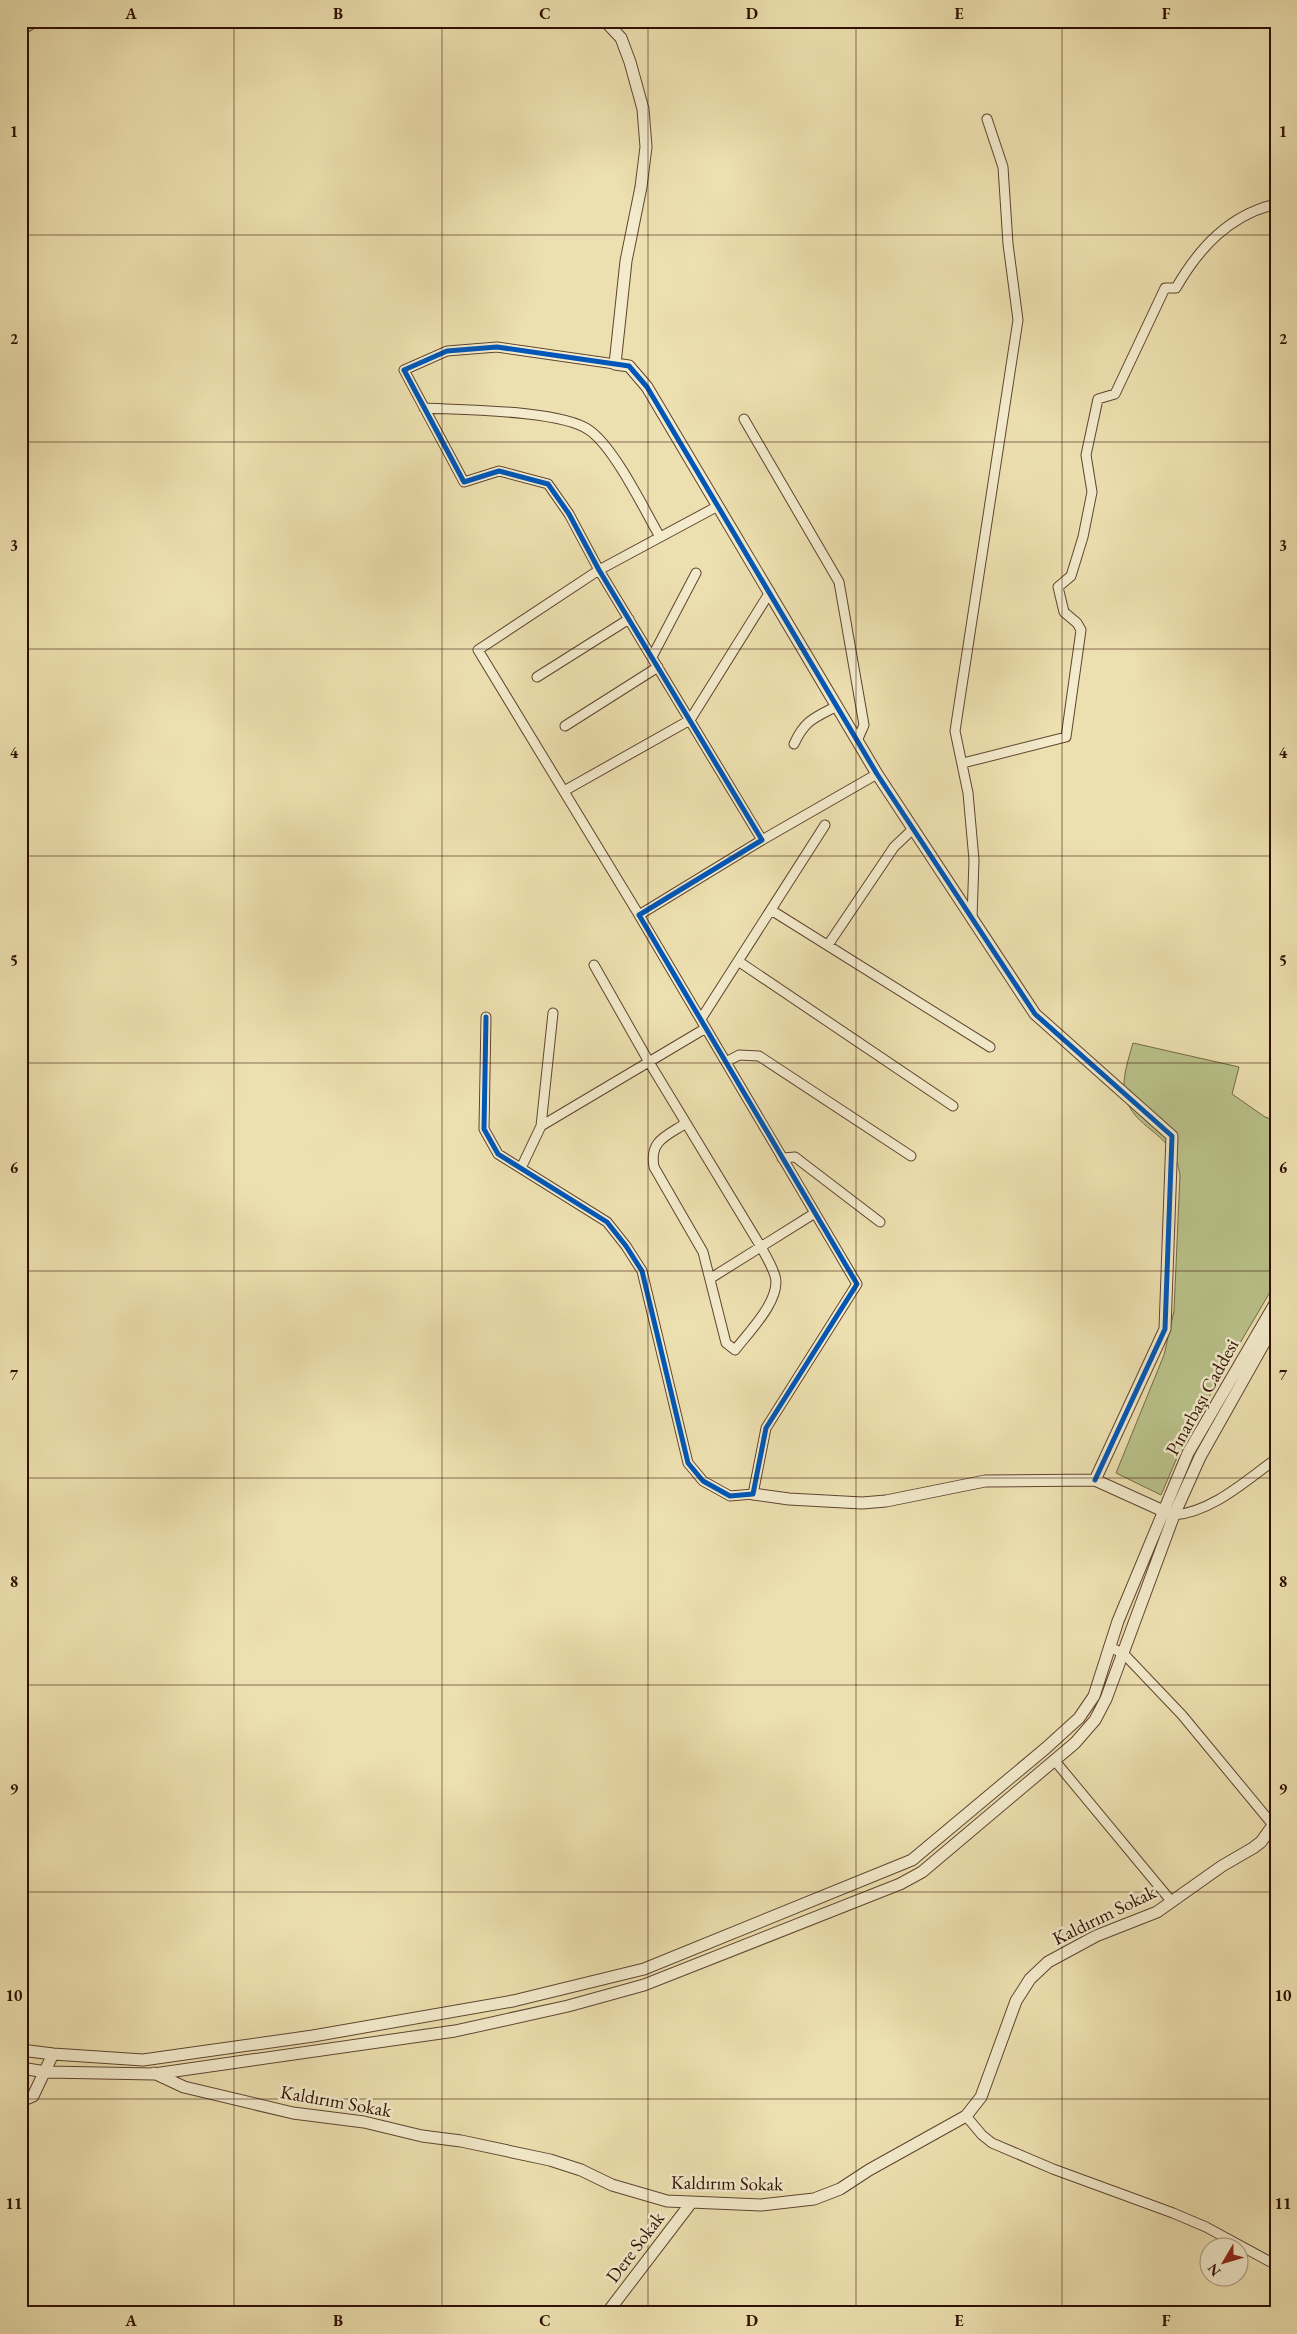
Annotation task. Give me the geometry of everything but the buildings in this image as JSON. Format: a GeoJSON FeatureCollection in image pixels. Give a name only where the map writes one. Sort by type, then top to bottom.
{"type":"FeatureCollection","features":[{"type":"Feature","properties":{"kind":"street"},"geometry":{"type":"LineString","coordinates":[[21,29],[35,21]]}},
{"type":"Feature","properties":{"kind":"street"},"geometry":{"type":"LineString","coordinates":[[605,21],[621,38],[630,62],[643,109],[646,147],[641,187],[626,261],[615,364]]}},
{"type":"Feature","properties":{"kind":"street"},"geometry":{"type":"LineString","coordinates":[[972,918],[974,860],[968,793],[956,731],[1018,320],[1008,244],[1003,167],[987,119]]}},
{"type":"Feature","properties":{"kind":"street"},"geometry":{"type":"LineString","coordinates":[[963,763],[1066,737],[1081,630],[1078,623],[1064,612],[1058,587],[1071,576],[1084,537],[1092,492],[1086,455],[1098,399],[1115,394],[1165,288],[1176,288],[1185,273],[1220,230],[1257,209],[1276,204]]}},
{"type":"Feature","properties":{"kind":"street"},"geometry":{"type":"LineString","coordinates":[[762,840],[599,570],[569,514],[548,484],[499,471],[464,482],[404,370],[448,351],[496,347],[629,366],[647,387],[877,774],[1035,1014],[1172,1136],[1165,1329],[1095,1480]]}},
{"type":"Feature","properties":{"kind":"street"},"geometry":{"type":"LineString","coordinates":[[424,408],[542,416],[576,423],[589,430],[621,469],[660,537]]}},
{"type":"Feature","properties":{"kind":"street"},"geometry":{"type":"LineString","coordinates":[[744,419],[839,582],[864,725],[857,741]]}},
{"type":"Feature","properties":{"kind":"street"},"geometry":{"type":"LineString","coordinates":[[718,506],[599,570],[478,650],[639,915],[857,1284],[766,1428],[753,1494]]}},
{"type":"Feature","properties":{"kind":"street"},"geometry":{"type":"LineString","coordinates":[[652,658],[696,573]]}},
{"type":"Feature","properties":{"kind":"street"},"geometry":{"type":"LineString","coordinates":[[564,791],[690,720],[770,592]]}},
{"type":"Feature","properties":{"kind":"street"},"geometry":{"type":"LineString","coordinates":[[537,677],[629,619]]}},
{"type":"Feature","properties":{"kind":"street"},"geometry":{"type":"LineString","coordinates":[[565,726],[658,667]]}},
{"type":"Feature","properties":{"kind":"street"},"geometry":{"type":"LineString","coordinates":[[794,744],[801,728],[807,722],[837,706]]}},
{"type":"Feature","properties":{"kind":"street"},"geometry":{"type":"LineString","coordinates":[[639,915],[762,840],[877,774]]}},
{"type":"Feature","properties":{"kind":"street"},"geometry":{"type":"LineString","coordinates":[[700,1019],[825,825]]}},
{"type":"Feature","properties":{"kind":"street"},"geometry":{"type":"LineString","coordinates":[[828,945],[894,846],[913,829]]}},
{"type":"Feature","properties":{"kind":"street"},"geometry":{"type":"LineString","coordinates":[[771,910],[990,1047]]}},
{"type":"Feature","properties":{"kind":"street"},"geometry":{"type":"LineString","coordinates":[[738,961],[953,1106]]}},
{"type":"Feature","properties":{"kind":"street"},"geometry":{"type":"LineString","coordinates":[[594,965],[649,1062],[762,1247],[776,1276],[775,1287],[766,1310],[734,1350],[726,1343],[703,1252],[654,1167],[652,1155],[658,1142],[686,1123]]}},
{"type":"Feature","properties":{"kind":"street"},"geometry":{"type":"LineString","coordinates":[[521,1168],[541,1126],[553,1013]]}},
{"type":"Feature","properties":{"kind":"street"},"geometry":{"type":"LineString","coordinates":[[486,1017],[484,1129],[498,1154],[607,1222],[626,1246],[642,1271],[688,1463],[703,1481],[730,1496],[753,1494],[789,1499],[862,1503],[886,1501],[985,1481],[1095,1480],[1168,1513],[1191,1514],[1205,1507],[1276,1460]]}},
{"type":"Feature","properties":{"kind":"street"},"geometry":{"type":"LineString","coordinates":[[541,1126],[706,1028]]}},
{"type":"Feature","properties":{"kind":"street"},"geometry":{"type":"LineString","coordinates":[[726,1062],[738,1055],[759,1056],[911,1156]]}},
{"type":"Feature","properties":{"kind":"street"},"geometry":{"type":"LineString","coordinates":[[782,1158],[795,1157],[880,1222]]}},
{"type":"Feature","properties":{"kind":"street"},"geometry":{"type":"LineString","coordinates":[[711,1278],[815,1213]]}},
{"type":"Feature","properties":{"kind":"street","name":"Pınarbaşı Caddesi"},"geometry":{"type":"LineString","coordinates":[[1168,1513],[1188,1453],[1276,1302]]}},
{"type":"Feature","properties":{"kind":"street"},"geometry":{"type":"LineString","coordinates":[[21,2050],[143,2060],[313,2036],[513,2001],[644,1969],[912,1860],[1046,1748],[1079,1718],[1094,1696],[1118,1621],[1168,1513],[1276,1322]]}},
{"type":"Feature","properties":{"kind":"street"},"geometry":{"type":"LineString","coordinates":[[154,2074],[455,2031],[568,2006],[644,1985],[900,1884],[922,1872],[1055,1761],[1075,1743],[1095,1720],[1106,1699],[1123,1653],[1168,1513]]}},
{"type":"Feature","properties":{"kind":"street"},"geometry":{"type":"LineString","coordinates":[[1109,1647],[1123,1653],[1182,1715],[1274,1823]]}},
{"type":"Feature","properties":{"kind":"street"},"geometry":{"type":"LineString","coordinates":[[1055,1761],[1172,1902]]}},
{"type":"Feature","properties":{"kind":"street","name":"Kaldırım Sokak"},"geometry":{"type":"LineString","coordinates":[[21,2068],[46,2072],[154,2074],[184,2087],[293,2113],[364,2122],[422,2136],[512,2151],[581,2170],[612,2185],[668,2201],[761,2205],[793,2202],[829,2194],[966,2116],[981,2097],[1016,2002],[1030,1979],[1048,1962],[1082,1942],[1157,1912],[1222,1866],[1253,1848],[1274,1823]]}},
{"type":"Feature","properties":{"kind":"street"},"geometry":{"type":"LineString","coordinates":[[21,2101],[33,2096],[53,2054]]}},
{"type":"Feature","properties":{"kind":"street","name":"Kaldırım Sokak"},"geometry":{"type":"LineString","coordinates":[[143,2060],[154,2074]]}},
{"type":"Feature","properties":{"kind":"street"},"geometry":{"type":"LineString","coordinates":[[966,2116],[982,2135],[992,2143],[1053,2169],[1173,2212],[1206,2227],[1276,2265]]}},
{"type":"Feature","properties":{"kind":"street","name":"Dere Sokak"},"geometry":{"type":"LineString","coordinates":[[607,2313],[691,2203]]}},
{"type":"Feature","properties":{"kind":"green space"},"geometry":{"type":"Polygon","coordinates":[[[1133,1043],[1239,1067],[1232,1094],[1265,1117],[1276,1121],[1276,1282],[1217,1382],[1179,1453],[1161,1495],[1116,1473],[1164,1355],[1174,1311],[1180,1175],[1171,1150],[1163,1140],[1138,1118],[1128,1104],[1124,1082],[1133,1043]]]}},
{"type":"Feature","properties":{"kind":"cycle path"},"geometry":{"type":"LineString","coordinates":[[486,1017],[484,1129],[498,1154],[607,1222],[626,1246],[642,1271],[688,1463],[703,1481],[730,1496],[753,1494],[766,1428],[857,1284],[639,915],[762,840],[599,570],[569,514],[548,484],[499,471],[464,482],[404,370],[447,351],[497,347],[629,366],[647,387],[877,774],[1035,1014],[1172,1136],[1165,1329],[1095,1480]]}}]}
